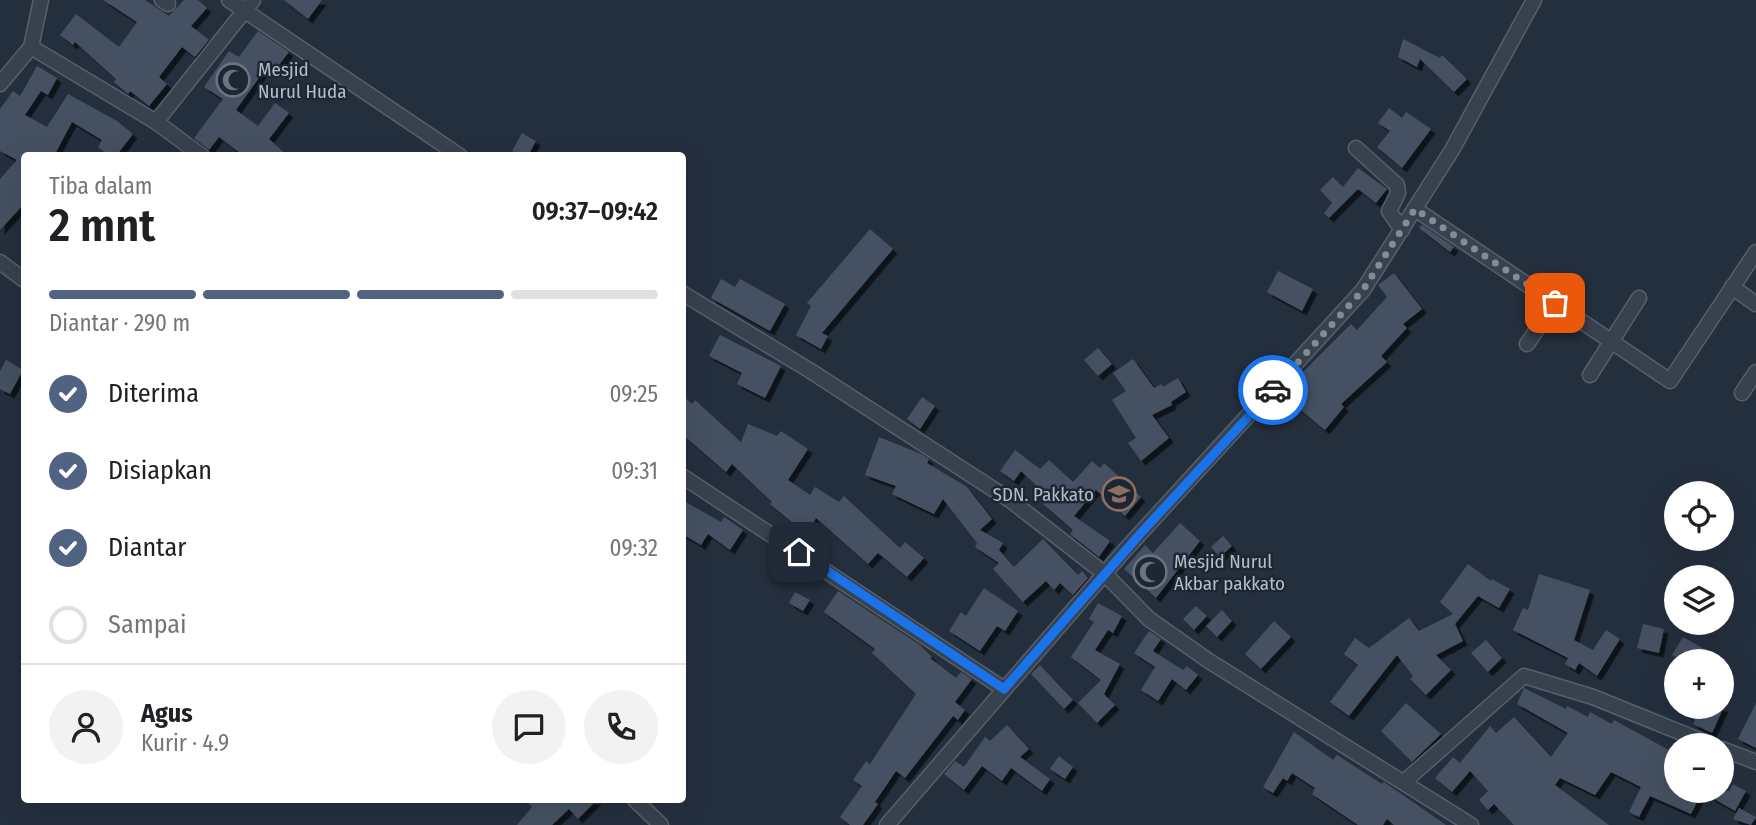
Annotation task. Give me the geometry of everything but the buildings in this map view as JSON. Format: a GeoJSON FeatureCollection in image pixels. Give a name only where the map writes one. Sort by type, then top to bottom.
{"type":"FeatureCollection","features":[{"type":"Feature","properties":{"kind":"street"},"geometry":{"type":"LineString","coordinates":[[2,78],[31,47],[41,0]]}},
{"type":"Feature","properties":{"kind":"street"},"geometry":{"type":"LineString","coordinates":[[229,0],[249,6],[454,152]]}},
{"type":"Feature","properties":{"kind":"street"},"geometry":{"type":"LineString","coordinates":[[887,825],[1105,574],[1337,321],[1378,270],[1485,92],[1534,0]]}},
{"type":"Feature","properties":{"kind":"street"},"geometry":{"type":"LineString","coordinates":[[156,122],[249,6]]}},
{"type":"Feature","properties":{"kind":"street"},"geometry":{"type":"LineString","coordinates":[[31,47],[156,122],[197,152]]}},
{"type":"Feature","properties":{"kind":"street"},"geometry":{"type":"LineString","coordinates":[[1356,148],[1397,185],[1398,193],[1388,211],[1402,230]]}},
{"type":"Feature","properties":{"kind":"street"},"geometry":{"type":"LineString","coordinates":[[1415,209],[1670,381],[1756,252]]}},
{"type":"Feature","properties":{"kind":"street"},"geometry":{"type":"LineString","coordinates":[[0,262],[21,278]]}},
{"type":"Feature","properties":{"kind":"street"},"geometry":{"type":"LineString","coordinates":[[1732,288],[1756,304]]}},
{"type":"Feature","properties":{"kind":"street"},"geometry":{"type":"LineString","coordinates":[[686,295],[809,370],[1010,500],[1105,574],[1149,619],[1209,661],[1405,781],[1471,825]]}},
{"type":"Feature","properties":{"kind":"street"},"geometry":{"type":"LineString","coordinates":[[1590,375],[1639,298]]}},
{"type":"Feature","properties":{"kind":"street"},"geometry":{"type":"LineString","coordinates":[[1527,344],[1555,303]]}},
{"type":"Feature","properties":{"kind":"street"},"geometry":{"type":"LineString","coordinates":[[1742,393],[1756,372]]}},
{"type":"Feature","properties":{"kind":"street"},"geometry":{"type":"LineString","coordinates":[[686,479],[1004,689]]}},
{"type":"Feature","properties":{"kind":"street"},"geometry":{"type":"LineString","coordinates":[[1405,781],[1524,676],[1592,697],[1682,733]]}},
{"type":"Feature","properties":{"kind":"street"},"geometry":{"type":"LineString","coordinates":[[1734,754],[1756,762]]}},
{"type":"Feature","properties":{"kind":"street"},"geometry":{"type":"LineString","coordinates":[[638,803],[661,825]]}},
{"type":"Feature","properties":{"kind":"way so far"},"geometry":{"type":"LineString","coordinates":[[1273,390],[1363,290],[1415,209],[1555,303]]}},
{"type":"Feature","properties":{"kind":"place","name":"Mesjid Nurul Huda"},"geometry":{"type":"Point","coordinates":[233,80]}},
{"type":"Feature","properties":{"kind":"place","name":"SDN. Pakkato"},"geometry":{"type":"Point","coordinates":[1119,494]}},
{"type":"Feature","properties":{"kind":"place","name":"Mesjid Nurul Akbar pakkato"},"geometry":{"type":"Point","coordinates":[1150,572]}},
{"type":"Feature","properties":{"kind":"route"},"geometry":{"type":"LineString","coordinates":[[799,552],[1004,689],[1202,465],[1273,390]]}}]}
